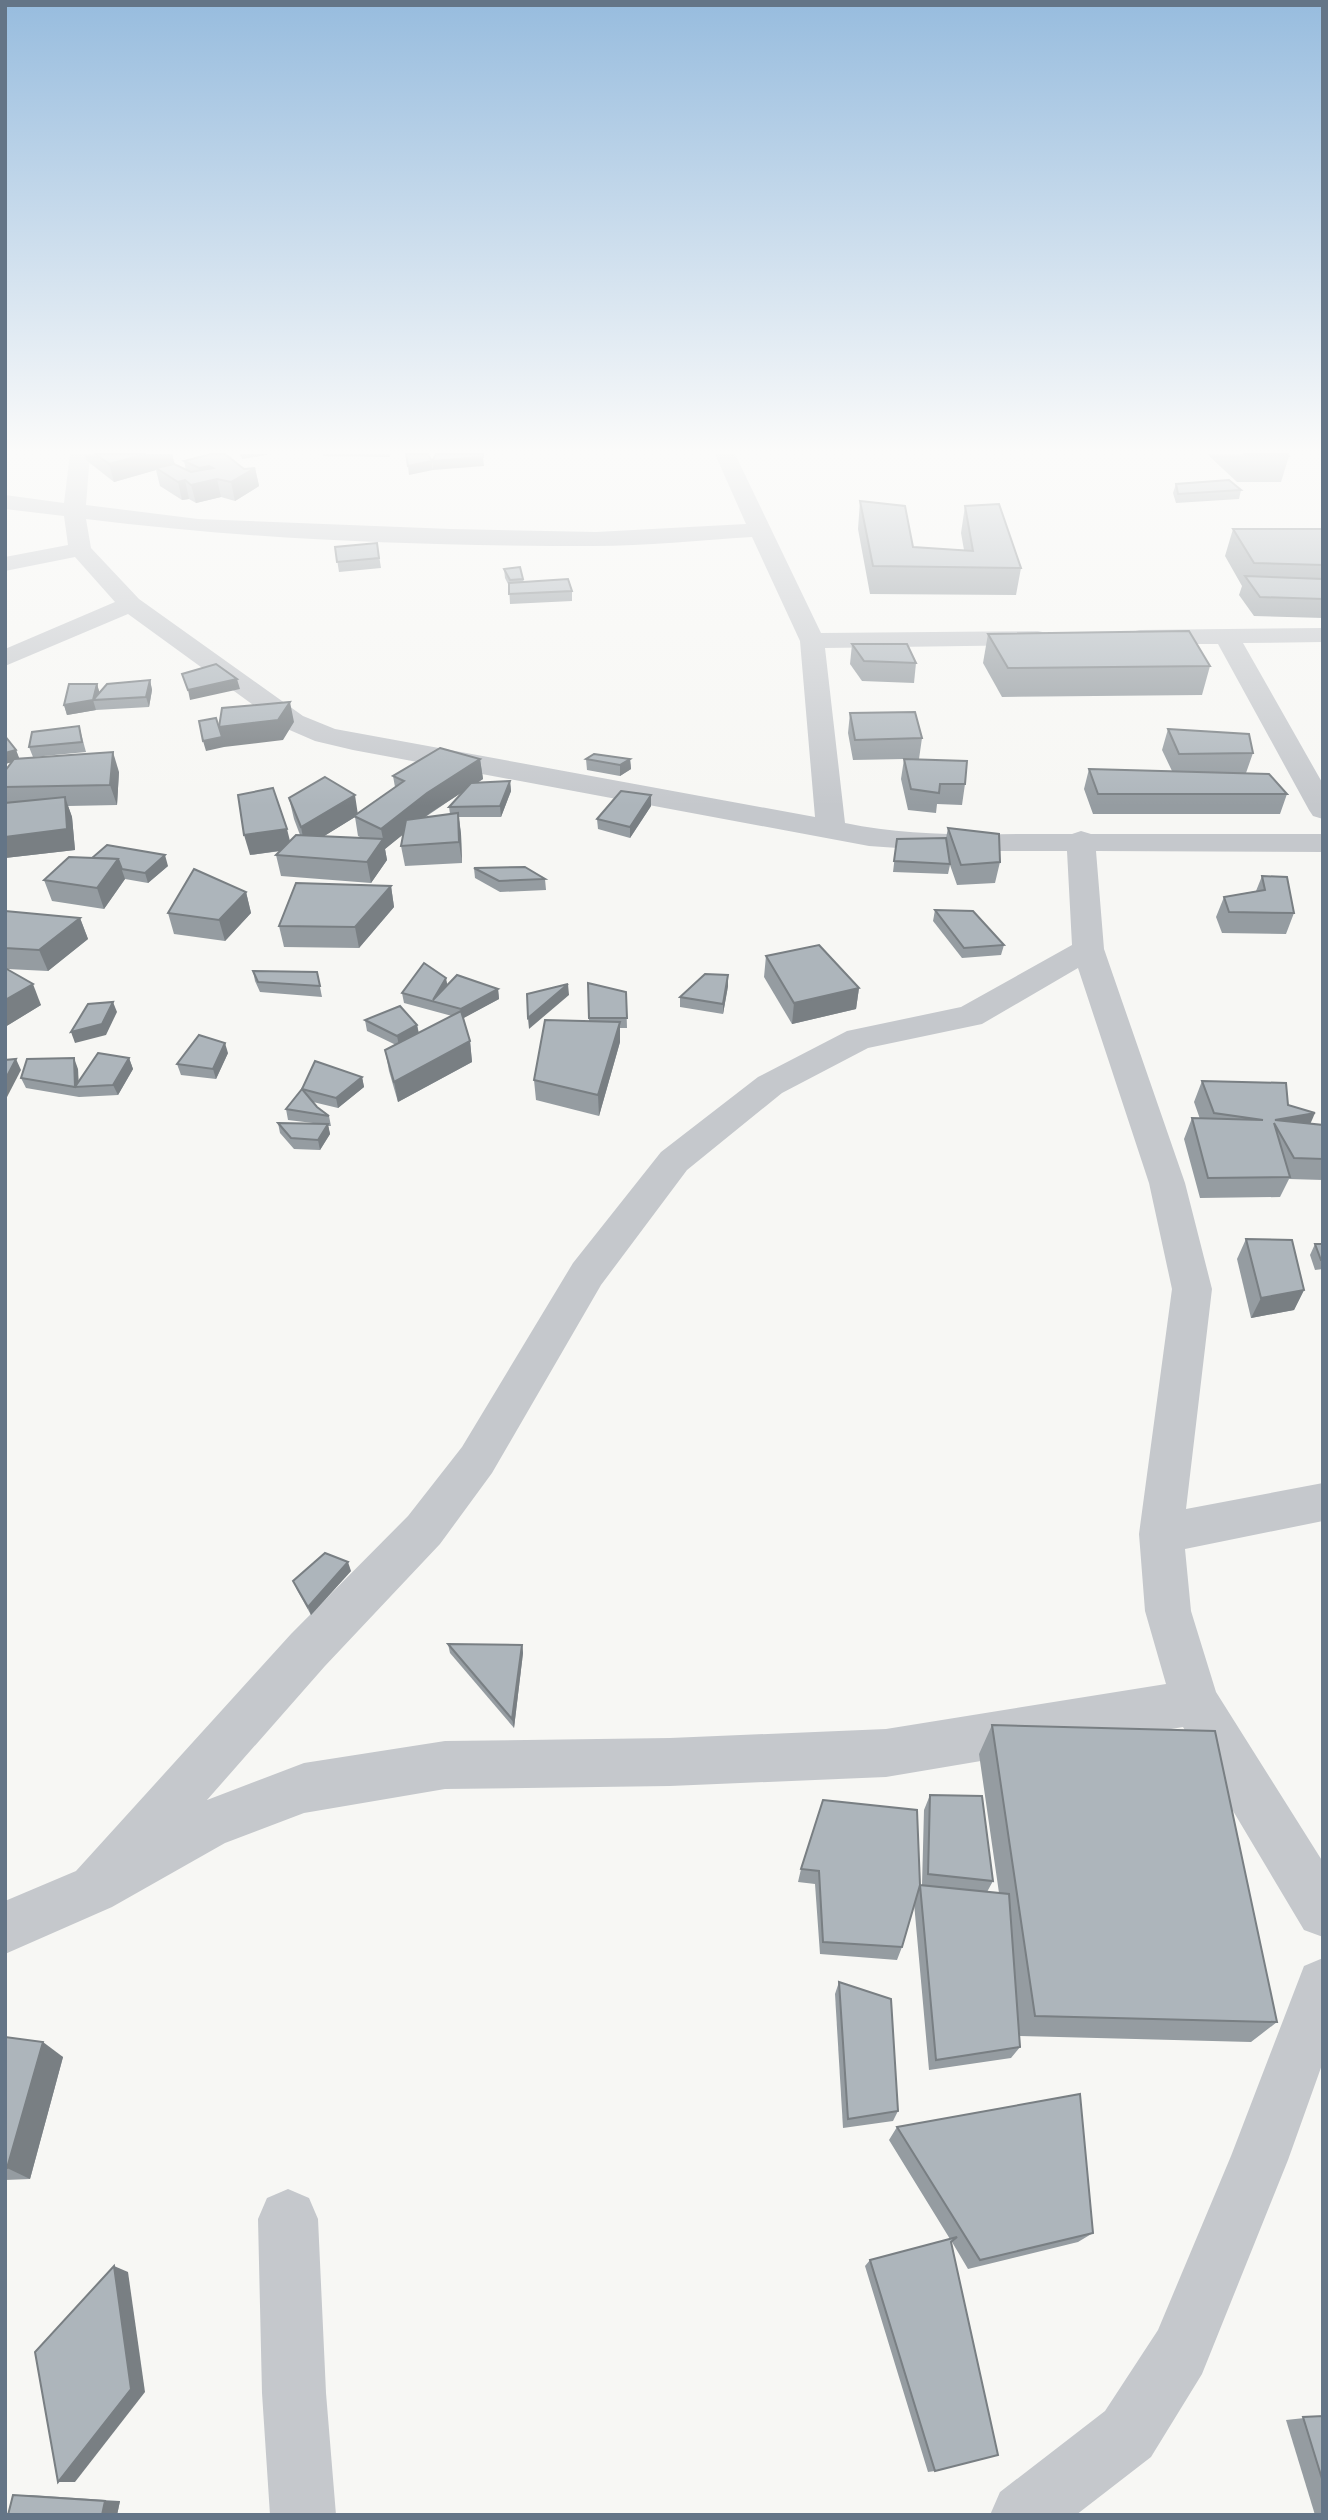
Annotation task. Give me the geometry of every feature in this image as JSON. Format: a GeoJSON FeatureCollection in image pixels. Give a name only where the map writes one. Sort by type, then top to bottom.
{"type":"FeatureCollection","features":[{"type":"Feature","properties":{"kind":"street"},"geometry":{"type":"LineString","coordinates":[[101,572],[130,604],[294,722],[325,735],[481,767],[869,837],[941,842],[1081,840],[1323,843]]}},
{"type":"Feature","properties":{"kind":"street"},"geometry":{"type":"LineString","coordinates":[[781,572],[813,641],[831,829]]}},
{"type":"Feature","properties":{"kind":"street"},"geometry":{"type":"LineString","coordinates":[[9,653],[130,604]]}},
{"type":"Feature","properties":{"kind":"street"},"geometry":{"type":"LineString","coordinates":[[1116,637],[1323,635]]}},
{"type":"Feature","properties":{"kind":"street"},"geometry":{"type":"LineString","coordinates":[[1226,636],[1323,810]]}},
{"type":"Feature","properties":{"kind":"street"},"geometry":{"type":"LineString","coordinates":[[813,641],[1060,638]]}},
{"type":"Feature","properties":{"kind":"street"},"geometry":{"type":"LineString","coordinates":[[1081,840],[1083,906],[1088,949],[1167,1183],[1192,1289],[1188,1340],[1176,1410],[1161,1534],[1168,1611],[1195,1702],[1323,1911]]}},
{"type":"Feature","properties":{"kind":"street"},"geometry":{"type":"LineString","coordinates":[[94,1889],[308,1650],[424,1530],[477,1461],[587,1274],[674,1161],[770,1086],[859,1039],[970,1016],[1088,949]]}},
{"type":"Feature","properties":{"kind":"street"},"geometry":{"type":"LineString","coordinates":[[1161,1534],[1323,1502]]}},
{"type":"Feature","properties":{"kind":"street"},"geometry":{"type":"LineString","coordinates":[[5,1928],[94,1889],[211,1824],[304,1788],[445,1765],[670,1762],[886,1753],[1195,1702]]}},
{"type":"Feature","properties":{"kind":"street"},"geometry":{"type":"LineString","coordinates":[[1023,2515],[1128,2434],[1180,2352],[1259,2160],[1323,1984]]}},
{"type":"Feature","properties":{"kind":"street"},"geometry":{"type":"LineString","coordinates":[[288,2219],[294,2393],[303,2515]]}},
{"type":"Feature","properties":{"kind":"building"},"geometry":{"type":"Polygon","coordinates":[[[505,572],[521,572],[523,579],[510,580],[505,572]]]}},
{"type":"Feature","properties":{"kind":"building"},"geometry":{"type":"Polygon","coordinates":[[[1245,576],[1323,579],[1323,599],[1260,597],[1245,576]]]}},
{"type":"Feature","properties":{"kind":"building"},"geometry":{"type":"Polygon","coordinates":[[[568,579],[572,591],[509,594],[509,583],[568,579]]]}},
{"type":"Feature","properties":{"kind":"building"},"geometry":{"type":"Polygon","coordinates":[[[1189,631],[1210,666],[1008,668],[988,634],[1189,631]]]}},
{"type":"Feature","properties":{"kind":"building"},"geometry":{"type":"Polygon","coordinates":[[[852,644],[907,644],[916,663],[864,661],[852,644]]]}},
{"type":"Feature","properties":{"kind":"building"},"geometry":{"type":"Polygon","coordinates":[[[216,664],[237,679],[188,690],[182,674],[216,664]]]}},
{"type":"Feature","properties":{"kind":"building"},"geometry":{"type":"Polygon","coordinates":[[[150,680],[146,697],[93,700],[107,684],[150,680]]]}},
{"type":"Feature","properties":{"kind":"building"},"geometry":{"type":"Polygon","coordinates":[[[69,684],[97,684],[93,700],[64,705],[69,684]]]}},
{"type":"Feature","properties":{"kind":"building"},"geometry":{"type":"Polygon","coordinates":[[[290,702],[278,720],[219,727],[222,708],[290,702]]]}},
{"type":"Feature","properties":{"kind":"building"},"geometry":{"type":"Polygon","coordinates":[[[915,712],[922,738],[855,740],[850,713],[915,712]]]}},
{"type":"Feature","properties":{"kind":"building"},"geometry":{"type":"Polygon","coordinates":[[[216,718],[222,737],[203,741],[199,721],[216,718]]]}},
{"type":"Feature","properties":{"kind":"building"},"geometry":{"type":"Polygon","coordinates":[[[79,726],[82,742],[29,747],[32,732],[79,726]]]}},
{"type":"Feature","properties":{"kind":"building"},"geometry":{"type":"Polygon","coordinates":[[[1168,729],[1249,734],[1253,753],[1179,754],[1168,729]]]}},
{"type":"Feature","properties":{"kind":"building"},"geometry":{"type":"Polygon","coordinates":[[[5,736],[16,750],[5,753],[5,736]]]}},
{"type":"Feature","properties":{"kind":"building"},"geometry":{"type":"Polygon","coordinates":[[[440,748],[480,759],[427,793],[381,829],[354,816],[404,781],[393,776],[440,748]]]}},
{"type":"Feature","properties":{"kind":"building"},"geometry":{"type":"Polygon","coordinates":[[[113,752],[110,785],[5,787],[5,771],[14,759],[113,752]]]}},
{"type":"Feature","properties":{"kind":"building"},"geometry":{"type":"Polygon","coordinates":[[[594,754],[630,759],[620,765],[586,759],[594,754]]]}},
{"type":"Feature","properties":{"kind":"building"},"geometry":{"type":"Polygon","coordinates":[[[904,759],[967,761],[965,784],[940,784],[939,793],[911,789],[904,759]]]}},
{"type":"Feature","properties":{"kind":"building"},"geometry":{"type":"Polygon","coordinates":[[[1089,769],[1269,774],[1287,794],[1098,794],[1089,769]]]}},
{"type":"Feature","properties":{"kind":"building"},"geometry":{"type":"Polygon","coordinates":[[[325,777],[355,795],[301,827],[289,798],[325,777]]]}},
{"type":"Feature","properties":{"kind":"building"},"geometry":{"type":"Polygon","coordinates":[[[510,781],[500,806],[449,807],[471,783],[510,781]]]}},
{"type":"Feature","properties":{"kind":"building"},"geometry":{"type":"Polygon","coordinates":[[[273,788],[287,829],[244,835],[238,795],[273,788]]]}},
{"type":"Feature","properties":{"kind":"building"},"geometry":{"type":"Polygon","coordinates":[[[621,791],[651,795],[630,827],[597,819],[621,791]]]}},
{"type":"Feature","properties":{"kind":"building"},"geometry":{"type":"Polygon","coordinates":[[[65,797],[67,829],[5,837],[5,803],[65,797]]]}},
{"type":"Feature","properties":{"kind":"building"},"geometry":{"type":"Polygon","coordinates":[[[458,813],[459,842],[401,846],[406,820],[458,813]]]}},
{"type":"Feature","properties":{"kind":"building"},"geometry":{"type":"Polygon","coordinates":[[[948,828],[999,834],[1000,862],[961,865],[948,828]]]}},
{"type":"Feature","properties":{"kind":"building"},"geometry":{"type":"Polygon","coordinates":[[[296,835],[383,839],[367,862],[276,855],[296,835]]]}},
{"type":"Feature","properties":{"kind":"building"},"geometry":{"type":"Polygon","coordinates":[[[946,838],[950,864],[894,861],[897,839],[946,838]]]}},
{"type":"Feature","properties":{"kind":"building"},"geometry":{"type":"Polygon","coordinates":[[[107,845],[165,855],[145,873],[122,869],[118,859],[92,858],[107,845]]]}},
{"type":"Feature","properties":{"kind":"building"},"geometry":{"type":"Polygon","coordinates":[[[69,857],[118,859],[97,888],[44,880],[69,857]]]}},
{"type":"Feature","properties":{"kind":"building"},"geometry":{"type":"Polygon","coordinates":[[[525,867],[545,879],[499,881],[474,868],[525,867]]]}},
{"type":"Feature","properties":{"kind":"building"},"geometry":{"type":"Polygon","coordinates":[[[194,869],[246,892],[219,920],[168,913],[194,869]]]}},
{"type":"Feature","properties":{"kind":"building"},"geometry":{"type":"Polygon","coordinates":[[[1262,876],[1287,877],[1294,913],[1229,912],[1224,897],[1265,890],[1262,876]]]}},
{"type":"Feature","properties":{"kind":"building"},"geometry":{"type":"Polygon","coordinates":[[[296,883],[391,886],[355,927],[279,926],[296,883]]]}},
{"type":"Feature","properties":{"kind":"building"},"geometry":{"type":"Polygon","coordinates":[[[935,910],[973,911],[1004,945],[964,948],[935,910]]]}},
{"type":"Feature","properties":{"kind":"building"},"geometry":{"type":"Polygon","coordinates":[[[5,911],[80,918],[39,950],[5,948],[5,911]]]}},
{"type":"Feature","properties":{"kind":"building"},"geometry":{"type":"Polygon","coordinates":[[[819,945],[859,988],[794,1003],[766,956],[819,945]]]}},
{"type":"Feature","properties":{"kind":"building"},"geometry":{"type":"Polygon","coordinates":[[[424,963],[446,978],[433,1000],[457,975],[498,989],[461,1009],[402,993],[424,963]]]}},
{"type":"Feature","properties":{"kind":"building"},"geometry":{"type":"Polygon","coordinates":[[[5,968],[33,984],[5,1000],[5,968]]]}},
{"type":"Feature","properties":{"kind":"building"},"geometry":{"type":"Polygon","coordinates":[[[253,971],[317,972],[320,986],[258,982],[253,971]]]}},
{"type":"Feature","properties":{"kind":"building"},"geometry":{"type":"Polygon","coordinates":[[[705,974],[728,975],[723,1004],[680,997],[705,974]]]}},
{"type":"Feature","properties":{"kind":"building"},"geometry":{"type":"Polygon","coordinates":[[[588,983],[626,992],[627,1018],[589,1018],[588,983]]]}},
{"type":"Feature","properties":{"kind":"building"},"geometry":{"type":"Polygon","coordinates":[[[568,984],[528,1018],[527,994],[568,984]]]}},
{"type":"Feature","properties":{"kind":"building"},"geometry":{"type":"Polygon","coordinates":[[[113,1002],[102,1024],[71,1032],[88,1004],[113,1002]]]}},
{"type":"Feature","properties":{"kind":"building"},"geometry":{"type":"Polygon","coordinates":[[[400,1006],[417,1025],[397,1036],[365,1020],[400,1006]]]}},
{"type":"Feature","properties":{"kind":"building"},"geometry":{"type":"Polygon","coordinates":[[[461,1011],[470,1041],[394,1082],[385,1050],[461,1011]]]}},
{"type":"Feature","properties":{"kind":"building"},"geometry":{"type":"Polygon","coordinates":[[[545,1020],[620,1022],[598,1095],[534,1080],[545,1020]]]}},
{"type":"Feature","properties":{"kind":"building"},"geometry":{"type":"Polygon","coordinates":[[[199,1035],[225,1043],[213,1069],[177,1064],[199,1035]]]}},
{"type":"Feature","properties":{"kind":"building"},"geometry":{"type":"Polygon","coordinates":[[[98,1053],[129,1058],[113,1085],[75,1087],[98,1053]]]}},
{"type":"Feature","properties":{"kind":"building"},"geometry":{"type":"Polygon","coordinates":[[[74,1058],[75,1087],[21,1078],[27,1059],[74,1058]]]}},
{"type":"Feature","properties":{"kind":"building"},"geometry":{"type":"Polygon","coordinates":[[[16,1059],[5,1080],[5,1060],[16,1059]]]}},
{"type":"Feature","properties":{"kind":"building"},"geometry":{"type":"Polygon","coordinates":[[[315,1061],[362,1077],[336,1098],[302,1089],[315,1061]]]}},
{"type":"Feature","properties":{"kind":"building"},"geometry":{"type":"Polygon","coordinates":[[[1202,1081],[1286,1083],[1288,1105],[1315,1113],[1275,1120],[1323,1125],[1323,1159],[1294,1158],[1274,1123],[1290,1177],[1208,1178],[1192,1118],[1263,1120],[1214,1113],[1202,1081]]]}},
{"type":"Feature","properties":{"kind":"building"},"geometry":{"type":"Polygon","coordinates":[[[302,1089],[317,1107],[329,1116],[286,1109],[302,1089]]]}},
{"type":"Feature","properties":{"kind":"building"},"geometry":{"type":"Polygon","coordinates":[[[278,1123],[328,1124],[318,1140],[291,1138],[278,1123]]]}},
{"type":"Feature","properties":{"kind":"building"},"geometry":{"type":"Polygon","coordinates":[[[1246,1239],[1292,1240],[1304,1290],[1261,1298],[1246,1239]]]}},
{"type":"Feature","properties":{"kind":"building"},"geometry":{"type":"Polygon","coordinates":[[[1315,1244],[1323,1244],[1323,1260],[1321,1260],[1315,1244]]]}},
{"type":"Feature","properties":{"kind":"building"},"geometry":{"type":"Polygon","coordinates":[[[325,1553],[348,1562],[308,1607],[293,1581],[325,1553]]]}},
{"type":"Feature","properties":{"kind":"building"},"geometry":{"type":"Polygon","coordinates":[[[448,1644],[522,1645],[512,1719],[448,1644]]]}},
{"type":"Feature","properties":{"kind":"building"},"geometry":{"type":"Polygon","coordinates":[[[992,1725],[1215,1731],[1277,2022],[1035,2016],[992,1725]]]}},
{"type":"Feature","properties":{"kind":"building"},"geometry":{"type":"Polygon","coordinates":[[[930,1795],[982,1796],[993,1881],[928,1874],[930,1795]]]}},
{"type":"Feature","properties":{"kind":"building"},"geometry":{"type":"Polygon","coordinates":[[[823,1800],[917,1810],[920,1885],[902,1947],[823,1942],[819,1871],[801,1869],[823,1800]]]}},
{"type":"Feature","properties":{"kind":"building"},"geometry":{"type":"Polygon","coordinates":[[[920,1885],[1009,1894],[1020,2047],[936,2060],[920,1885]]]}},
{"type":"Feature","properties":{"kind":"building"},"geometry":{"type":"Polygon","coordinates":[[[839,1982],[891,1999],[898,2111],[848,2119],[839,1982]]]}},
{"type":"Feature","properties":{"kind":"building"},"geometry":{"type":"Polygon","coordinates":[[[5,2037],[43,2042],[7,2168],[5,2168],[5,2037]]]}},
{"type":"Feature","properties":{"kind":"building"},"geometry":{"type":"Polygon","coordinates":[[[1080,2094],[1093,2233],[980,2260],[897,2127],[1080,2094]]]}},
{"type":"Feature","properties":{"kind":"building"},"geometry":{"type":"Polygon","coordinates":[[[957,2237],[951,2242],[998,2455],[935,2471],[870,2260],[957,2237]]]}},
{"type":"Feature","properties":{"kind":"building"},"geometry":{"type":"Polygon","coordinates":[[[114,2266],[131,2389],[58,2482],[35,2352],[114,2266]]]}},
{"type":"Feature","properties":{"kind":"building"},"geometry":{"type":"Polygon","coordinates":[[[1323,2416],[1323,2482],[1303,2417],[1323,2416]]]}},
{"type":"Feature","properties":{"kind":"building"},"geometry":{"type":"Polygon","coordinates":[[[13,2495],[105,2501],[102,2515],[8,2515],[13,2495]]]}}]}
